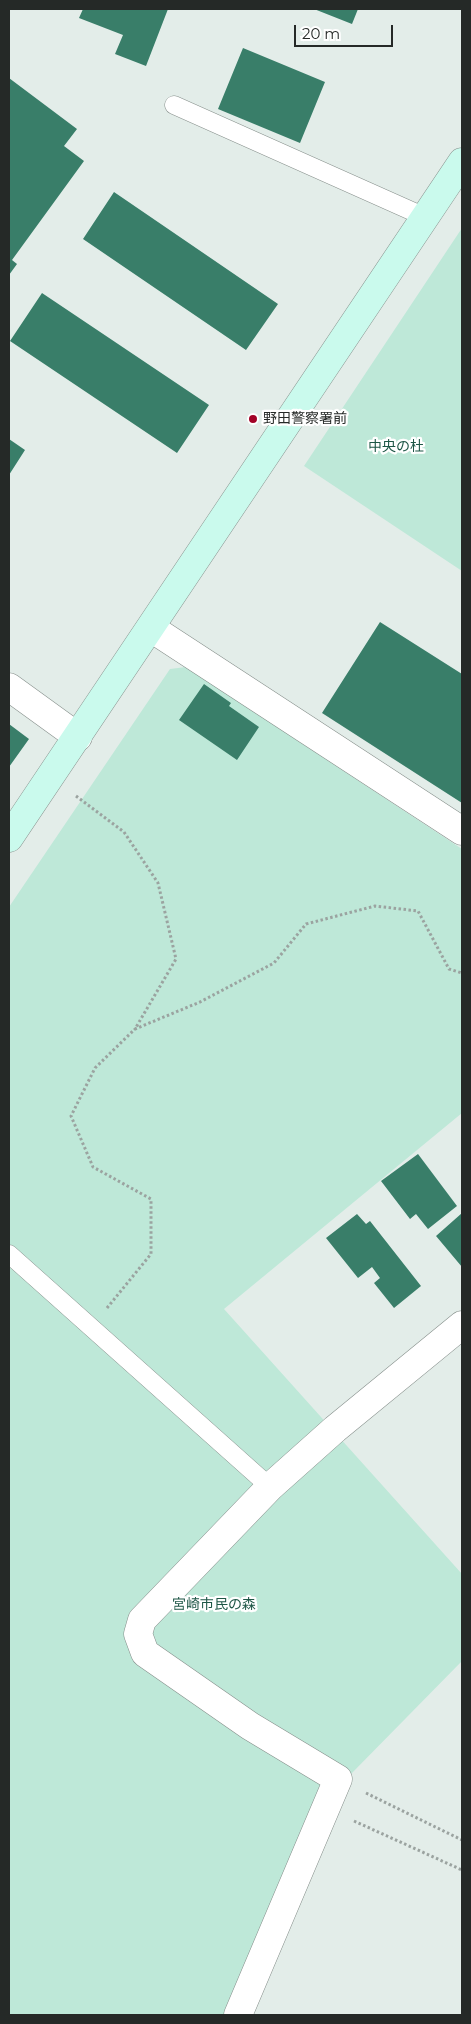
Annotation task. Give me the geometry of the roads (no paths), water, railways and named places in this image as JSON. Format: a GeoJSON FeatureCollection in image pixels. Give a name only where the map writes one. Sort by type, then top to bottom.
{"type":"FeatureCollection","features":[{"type":"Feature","properties":{"kind":"street"},"geometry":{"type":"LineString","coordinates":[[9,838],[152,628],[462,162]]}},
{"type":"Feature","properties":{"kind":"street"},"geometry":{"type":"LineString","coordinates":[[152,628],[462,830]]}},
{"type":"Feature","properties":{"kind":"street"},"geometry":{"type":"LineString","coordinates":[[9,687],[78,737]]}},
{"type":"Feature","properties":{"kind":"street"},"geometry":{"type":"LineString","coordinates":[[238,2015],[338,1779],[250,1726],[145,1653],[138,1634],[142,1620],[270,1487],[336,1429],[462,1325]]}},
{"type":"Feature","properties":{"kind":"lane"},"geometry":{"type":"LineString","coordinates":[[174,104],[425,218]]}},
{"type":"Feature","properties":{"kind":"lane"},"geometry":{"type":"LineString","coordinates":[[9,1254],[270,1487]]}},
{"type":"Feature","properties":{"kind":"place","name":"野田警察署前"},"geometry":{"type":"Point","coordinates":[253,419]}},
{"type":"Feature","properties":{"kind":"park label","name":"中央の杜"},"geometry":{"type":"Point","coordinates":[396,447]}},
{"type":"Feature","properties":{"kind":"park label","name":"宮崎市民の森"},"geometry":{"type":"Point","coordinates":[214,1605]}}]}
